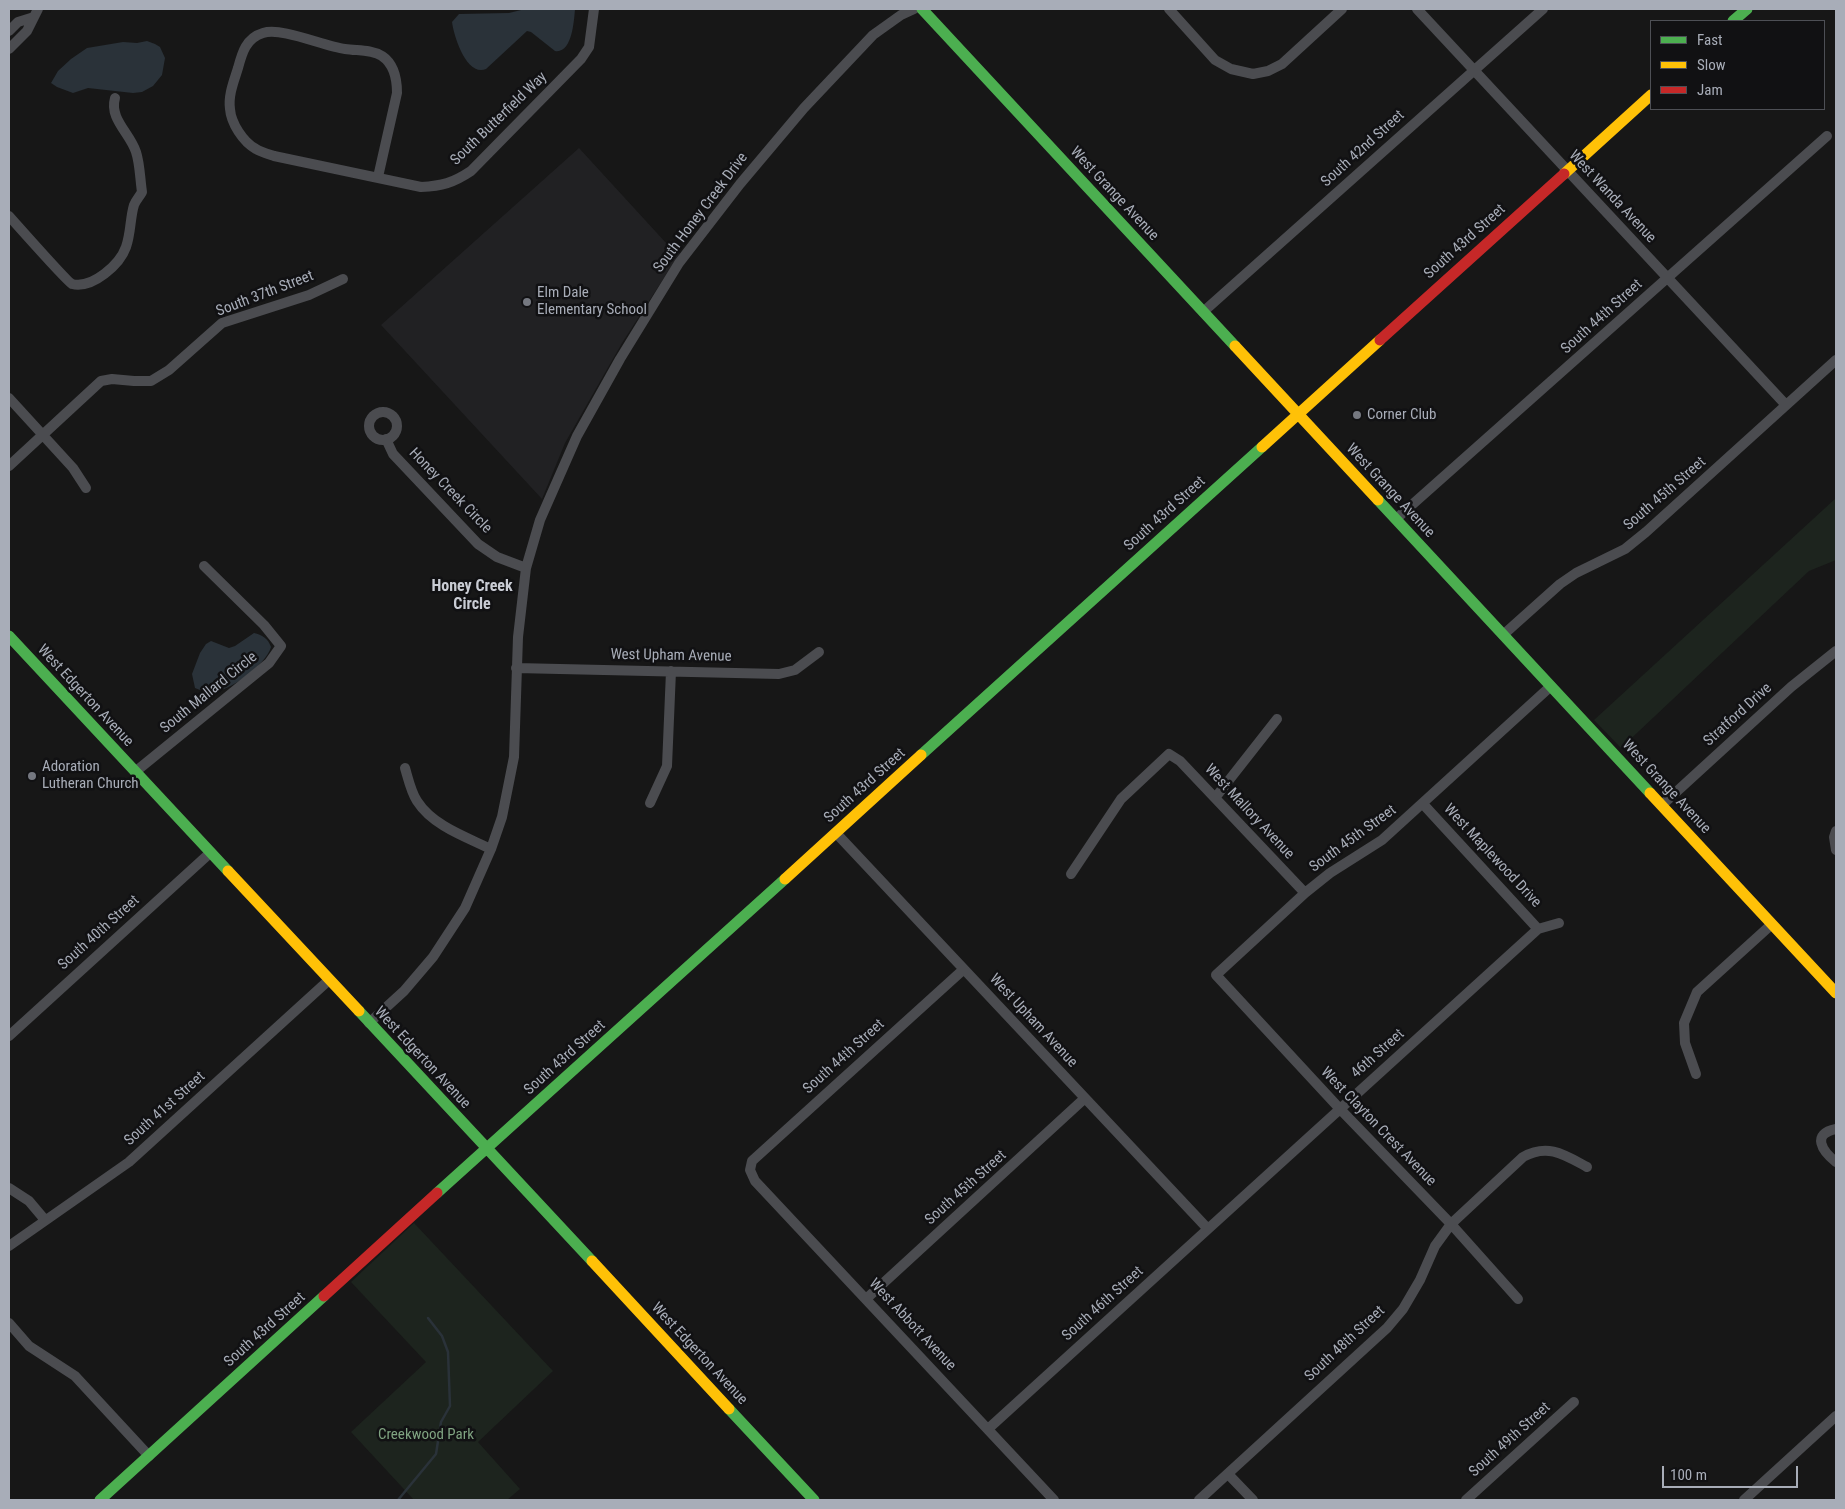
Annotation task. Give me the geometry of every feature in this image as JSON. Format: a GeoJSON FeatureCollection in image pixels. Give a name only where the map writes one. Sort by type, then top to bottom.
{"type":"FeatureCollection","features":[{"type":"Feature","properties":{"kind":"street","name":"South Butterfield Way"},"geometry":{"type":"LineString","coordinates":[[378,177],[397,93],[397,82],[392,67],[383,57],[372,52],[345,49],[276,31],[263,33],[250,40],[242,51],[231,92],[230,109],[235,125],[243,138],[255,149],[274,156],[421,187],[440,186],[457,180],[471,171],[581,59],[589,47],[594,9]]}},
{"type":"Feature","properties":{"kind":"street","name":"South Honey Creek Drive"},"geometry":{"type":"LineString","coordinates":[[369,1023],[404,991],[432,957],[465,908],[491,850],[502,817],[514,758],[516,668],[526,568],[540,520],[578,436],[620,359],[679,263],[740,184],[804,108],[874,36],[902,15],[914,9]]}},
{"type":"Feature","properties":{"kind":"street","name":"West Grange Avenue"},"geometry":{"type":"LineString","coordinates":[[922,9],[1836,993]]}},
{"type":"Feature","properties":{"kind":"street"},"geometry":{"type":"LineString","coordinates":[[1169,9],[1215,60],[1231,69],[1253,74],[1268,71],[1282,64],[1342,9]]}},
{"type":"Feature","properties":{"kind":"street","name":"West Wanda Avenue"},"geometry":{"type":"LineString","coordinates":[[1418,9],[1786,405]]}},
{"type":"Feature","properties":{"kind":"street","name":"South 42nd Street"},"geometry":{"type":"LineString","coordinates":[[1204,312],[1543,9]]}},
{"type":"Feature","properties":{"kind":"street"},"geometry":{"type":"LineString","coordinates":[[1734,20],[1747,9]]}},
{"type":"Feature","properties":{"kind":"street"},"geometry":{"type":"LineString","coordinates":[[9,31],[18,22],[36,13]]}},
{"type":"Feature","properties":{"kind":"street"},"geometry":{"type":"LineString","coordinates":[[9,49],[27,31],[36,13]]}},
{"type":"Feature","properties":{"kind":"street","name":"South 43rd Street"},"geometry":{"type":"LineString","coordinates":[[100,1500],[1650,95]]}},
{"type":"Feature","properties":{"kind":"street"},"geometry":{"type":"LineString","coordinates":[[9,216],[71,284],[80,284],[98,278],[121,259],[127,245],[134,204],[142,192],[136,151],[114,113],[113,105],[115,98]]}},
{"type":"Feature","properties":{"kind":"street","name":"South 44th Street"},"geometry":{"type":"LineString","coordinates":[[1396,519],[1827,136]]}},
{"type":"Feature","properties":{"kind":"street","name":"South 37th Street"},"geometry":{"type":"LineString","coordinates":[[9,466],[101,381],[112,378],[134,381],[150,380],[169,370],[222,323],[309,295],[343,279]]}},
{"type":"Feature","properties":{"kind":"street","name":"South 45th Street"},"geometry":{"type":"LineString","coordinates":[[1503,635],[1560,584],[1576,573],[1625,549],[1646,532],[1836,360]]}},
{"type":"Feature","properties":{"kind":"street"},"geometry":{"type":"LineString","coordinates":[[9,398],[73,468],[86,488]]}},
{"type":"Feature","properties":{"kind":"street","name":"Honey Creek Circle"},"geometry":{"type":"LineString","coordinates":[[386,439],[393,454],[478,544],[497,557],[526,568]]}},
{"type":"Feature","properties":{"kind":"street","name":"South Mallard Circle"},"geometry":{"type":"LineString","coordinates":[[135,772],[269,663],[281,646],[264,625],[204,566]]}},
{"type":"Feature","properties":{"kind":"street","name":"West Edgerton Avenue"},"geometry":{"type":"LineString","coordinates":[[9,636],[814,1500]]}},
{"type":"Feature","properties":{"kind":"street","name":"Stratford Drive"},"geometry":{"type":"LineString","coordinates":[[1662,805],[1790,687],[1836,651]]}},
{"type":"Feature","properties":{"kind":"street","name":"West Upham Avenue"},"geometry":{"type":"LineString","coordinates":[[516,668],[779,674],[795,670],[819,652]]}},
{"type":"Feature","properties":{"kind":"street"},"geometry":{"type":"LineString","coordinates":[[650,803],[667,766],[671,671]]}},
{"type":"Feature","properties":{"kind":"street","name":"South 45th Street"},"geometry":{"type":"LineString","coordinates":[[1216,975],[1305,893],[1382,840],[1551,686]]}},
{"type":"Feature","properties":{"kind":"street"},"geometry":{"type":"LineString","coordinates":[[1215,798],[1277,719]]}},
{"type":"Feature","properties":{"kind":"street","name":"West Mallory Avenue"},"geometry":{"type":"LineString","coordinates":[[1071,874],[1121,799],[1169,754],[1180,761],[1305,893]]}},
{"type":"Feature","properties":{"kind":"street"},"geometry":{"type":"LineString","coordinates":[[405,768],[416,800],[434,819],[458,834],[491,850]]}},
{"type":"Feature","properties":{"kind":"street","name":"West Maplewood Drive"},"geometry":{"type":"LineString","coordinates":[[1423,804],[1538,929]]}},
{"type":"Feature","properties":{"kind":"street"},"geometry":{"type":"LineString","coordinates":[[1836,830],[1834,837],[1836,850]]}},
{"type":"Feature","properties":{"kind":"street","name":"West Upham Avenue"},"geometry":{"type":"LineString","coordinates":[[836,833],[1208,1228]]}},
{"type":"Feature","properties":{"kind":"street","name":"South 40th Street"},"geometry":{"type":"LineString","coordinates":[[9,1036],[210,853]]}},
{"type":"Feature","properties":{"kind":"street"},"geometry":{"type":"LineString","coordinates":[[1538,929],[1558,924]]}},
{"type":"Feature","properties":{"kind":"street"},"geometry":{"type":"LineString","coordinates":[[1696,1074],[1684,1043],[1684,1023],[1697,992],[1772,924]]}},
{"type":"Feature","properties":{"kind":"street","name":"46th Street"},"geometry":{"type":"LineString","coordinates":[[1238,1202],[1538,929]]}},
{"type":"Feature","properties":{"kind":"street","name":"South 44th Street"},"geometry":{"type":"LineString","coordinates":[[750,1170],[752,1162],[964,969]]}},
{"type":"Feature","properties":{"kind":"street","name":"West Clayton Crest Avenue"},"geometry":{"type":"LineString","coordinates":[[1216,975],[1450,1224],[1518,1300]]}},
{"type":"Feature","properties":{"kind":"street","name":"South 41st Street"},"geometry":{"type":"LineString","coordinates":[[9,1246],[129,1162],[329,980]]}},
{"type":"Feature","properties":{"kind":"street","name":"South 45th Street"},"geometry":{"type":"LineString","coordinates":[[866,1299],[1085,1098]]}},
{"type":"Feature","properties":{"kind":"street"},"geometry":{"type":"LineString","coordinates":[[1836,1129],[1826,1133],[1821,1141],[1824,1151],[1836,1162]]}},
{"type":"Feature","properties":{"kind":"street","name":"South 48th Street"},"geometry":{"type":"LineString","coordinates":[[1199,1500],[1387,1328],[1403,1309],[1420,1280],[1434,1246],[1450,1224],[1523,1157],[1534,1151],[1557,1151],[1587,1167]]}},
{"type":"Feature","properties":{"kind":"street","name":"West Abbott Avenue"},"geometry":{"type":"LineString","coordinates":[[750,1170],[755,1181],[1054,1500]]}},
{"type":"Feature","properties":{"kind":"street"},"geometry":{"type":"LineString","coordinates":[[9,1188],[29,1201],[45,1220]]}},
{"type":"Feature","properties":{"kind":"street","name":"South 46th Street"},"geometry":{"type":"LineString","coordinates":[[988,1429],[1238,1202]]}},
{"type":"Feature","properties":{"kind":"street"},"geometry":{"type":"LineString","coordinates":[[9,1323],[29,1346],[75,1376],[149,1456]]}},
{"type":"Feature","properties":{"kind":"street","name":"South 49th Street"},"geometry":{"type":"LineString","coordinates":[[1466,1500],[1574,1402]]}},
{"type":"Feature","properties":{"kind":"street"},"geometry":{"type":"LineString","coordinates":[[1744,1500],[1836,1416]]}},
{"type":"Feature","properties":{"kind":"street"},"geometry":{"type":"LineString","coordinates":[[1228,1474],[1253,1500]]}},
{"type":"Feature","properties":{"kind":"shaded area"},"geometry":{"type":"Polygon","coordinates":[[[525,9],[575,9],[569,42],[561,51],[555,51],[531,32],[527,31],[486,69],[479,70],[467,62],[453,29],[452,22],[459,14],[509,13],[525,9]]]}},
{"type":"Feature","properties":{"kind":"shaded area"},"geometry":{"type":"Polygon","coordinates":[[[147,41],[160,47],[165,58],[162,75],[153,86],[142,92],[133,93],[88,88],[73,93],[51,83],[58,71],[87,48],[123,42],[137,43],[147,41]]]}},
{"type":"Feature","properties":{"kind":"shaded area","name":"Elm Dale Elementary School"},"geometry":{"type":"Polygon","coordinates":[[[579,148],[667,244],[680,253],[622,343],[565,443],[542,499],[381,325],[579,148]]]}},
{"type":"Feature","properties":{"kind":"shaded area"},"geometry":{"type":"Polygon","coordinates":[[[254,633],[264,637],[271,647],[262,662],[245,677],[226,688],[206,692],[195,688],[192,674],[200,653],[206,644],[211,641],[229,648],[254,633]]]}},
{"type":"Feature","properties":{"kind":"green space"},"geometry":{"type":"Polygon","coordinates":[[[1836,498],[1836,560],[1809,571],[1621,748],[1594,720],[1836,498]]]}},
{"type":"Feature","properties":{"kind":"green space","name":"Creekwood Park"},"geometry":{"type":"Polygon","coordinates":[[[414,1223],[553,1371],[478,1442],[520,1489],[507,1500],[414,1500],[351,1432],[426,1362],[351,1282],[414,1223]]]}},
{"type":"Feature","properties":{"kind":"waterway"},"geometry":{"type":"LineString","coordinates":[[398,1500],[436,1454],[441,1422],[450,1406],[448,1352],[442,1336],[428,1318]]}},
{"type":"Feature","properties":{"kind":"traffic: fast"},"geometry":{"type":"LineString","coordinates":[[922,9],[1235,346]]}},
{"type":"Feature","properties":{"kind":"traffic: fast"},"geometry":{"type":"LineString","coordinates":[[1734,20],[1747,9]]}},
{"type":"Feature","properties":{"kind":"traffic: fast"},"geometry":{"type":"LineString","coordinates":[[921,755],[1262,447]]}},
{"type":"Feature","properties":{"kind":"traffic: fast"},"geometry":{"type":"LineString","coordinates":[[1378,500],[1650,793]]}},
{"type":"Feature","properties":{"kind":"traffic: fast"},"geometry":{"type":"LineString","coordinates":[[9,636],[228,871]]}},
{"type":"Feature","properties":{"kind":"traffic: fast"},"geometry":{"type":"LineString","coordinates":[[437,1193],[785,879]]}},
{"type":"Feature","properties":{"kind":"traffic: fast"},"geometry":{"type":"LineString","coordinates":[[359,1011],[592,1261]]}},
{"type":"Feature","properties":{"kind":"traffic: fast"},"geometry":{"type":"LineString","coordinates":[[100,1500],[324,1296]]}},
{"type":"Feature","properties":{"kind":"traffic: fast"},"geometry":{"type":"LineString","coordinates":[[729,1409],[814,1500]]}},
{"type":"Feature","properties":{"kind":"traffic: slow"},"geometry":{"type":"LineString","coordinates":[[1564,174],[1650,96]]}},
{"type":"Feature","properties":{"kind":"traffic: slow"},"geometry":{"type":"LineString","coordinates":[[1262,447],[1380,340]]}},
{"type":"Feature","properties":{"kind":"traffic: slow"},"geometry":{"type":"LineString","coordinates":[[1235,346],[1378,500]]}},
{"type":"Feature","properties":{"kind":"traffic: slow"},"geometry":{"type":"LineString","coordinates":[[785,879],[921,755]]}},
{"type":"Feature","properties":{"kind":"traffic: slow"},"geometry":{"type":"LineString","coordinates":[[1650,793],[1836,993]]}},
{"type":"Feature","properties":{"kind":"traffic: slow"},"geometry":{"type":"LineString","coordinates":[[228,871],[359,1011]]}},
{"type":"Feature","properties":{"kind":"traffic: slow"},"geometry":{"type":"LineString","coordinates":[[592,1261],[729,1409]]}},
{"type":"Feature","properties":{"kind":"traffic: jam"},"geometry":{"type":"LineString","coordinates":[[1380,340],[1564,174]]}},
{"type":"Feature","properties":{"kind":"traffic: jam"},"geometry":{"type":"LineString","coordinates":[[324,1296],[437,1193]]}},
{"type":"Feature","properties":{"kind":"place","name":"Elm Dale Elementary School"},"geometry":{"type":"Point","coordinates":[527,302]}},
{"type":"Feature","properties":{"kind":"place","name":"Corner Club"},"geometry":{"type":"Point","coordinates":[1357,415]}},
{"type":"Feature","properties":{"kind":"place","name":"Adoration Lutheran Church"},"geometry":{"type":"Point","coordinates":[32,776]}},
{"type":"Feature","properties":{"kind":"district","name":"Honey Creek Circle"},"geometry":{"type":"Point","coordinates":[472,596]}}]}
